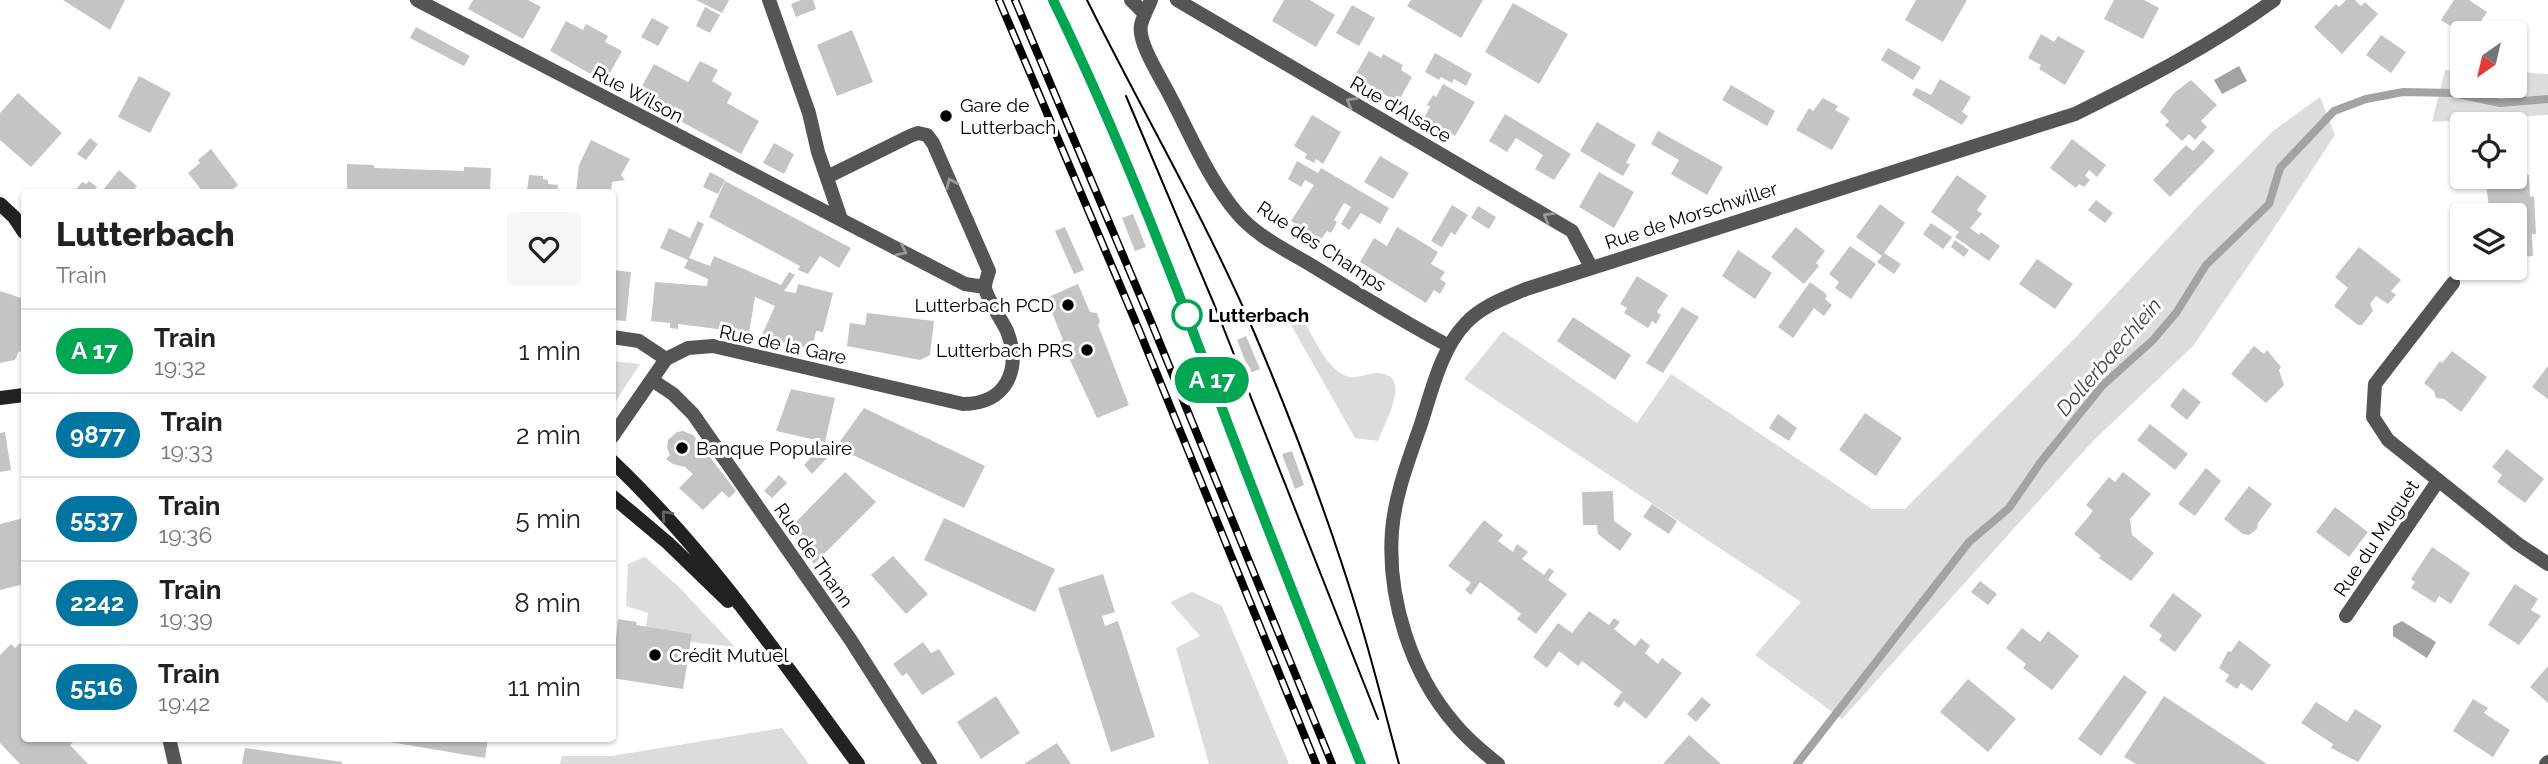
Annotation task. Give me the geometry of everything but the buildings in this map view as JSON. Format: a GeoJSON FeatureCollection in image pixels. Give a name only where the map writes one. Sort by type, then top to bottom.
{"type":"FeatureCollection","features":[{"type":"Feature","properties":{"kind":"main road"},"geometry":{"type":"LineString","coordinates":[[0,204],[19,218]]}},
{"type":"Feature","properties":{"kind":"main road"},"geometry":{"type":"LineString","coordinates":[[0,398],[21,393]]}},
{"type":"Feature","properties":{"kind":"main road"},"geometry":{"type":"LineString","coordinates":[[616,465],[659,507],[711,566],[858,764]]}},
{"type":"Feature","properties":{"kind":"main road"},"geometry":{"type":"LineString","coordinates":[[616,499],[668,543],[757,628]]}},
{"type":"Feature","properties":{"kind":"street","name":"Rue Wilson"},"geometry":{"type":"LineString","coordinates":[[417,0],[965,284],[985,287]]}},
{"type":"Feature","properties":{"kind":"street"},"geometry":{"type":"LineString","coordinates":[[769,0],[809,113],[841,219]]}},
{"type":"Feature","properties":{"kind":"street"},"geometry":{"type":"LineString","coordinates":[[1131,0],[1145,14]]}},
{"type":"Feature","properties":{"kind":"street","name":"Rue des Champs"},"geometry":{"type":"LineString","coordinates":[[1152,0],[1141,31],[1146,48],[1214,178],[1237,214],[1248,225],[1279,245],[1412,327],[1449,346]]}},
{"type":"Feature","properties":{"kind":"street","name":"Rue d'Alsace"},"geometry":{"type":"LineString","coordinates":[[1177,0],[1572,231],[1591,267]]}},
{"type":"Feature","properties":{"kind":"street","name":"Rue de Morschwiller"},"geometry":{"type":"LineString","coordinates":[[1498,764],[1455,725],[1426,680],[1412,651],[1399,609],[1391,551],[1392,530],[1405,472],[1449,346],[1467,321],[1491,304],[1526,289],[2075,114],[2153,76],[2248,19],[2274,0]]}},
{"type":"Feature","properties":{"kind":"street"},"geometry":{"type":"LineString","coordinates":[[827,177],[910,136],[918,133],[927,135],[933,143],[989,271],[985,287]]}},
{"type":"Feature","properties":{"kind":"street","name":"Rue du Muguet"},"geometry":{"type":"LineString","coordinates":[[2454,284],[2375,384],[2373,417],[2388,440],[2518,544],[2548,564]]}},
{"type":"Feature","properties":{"kind":"street","name":"Rue de la Gare"},"geometry":{"type":"LineString","coordinates":[[666,359],[688,348],[713,346],[946,401],[975,404],[996,396],[1004,388],[1010,374],[1011,344],[985,287]]}},
{"type":"Feature","properties":{"kind":"street"},"geometry":{"type":"LineString","coordinates":[[616,338],[639,341],[666,359],[616,431]]}},
{"type":"Feature","properties":{"kind":"street","name":"Rue de Thann"},"geometry":{"type":"LineString","coordinates":[[652,380],[673,394],[693,414],[850,639],[930,764]]}},
{"type":"Feature","properties":{"kind":"street","name":"Rue du Muguet"},"geometry":{"type":"LineString","coordinates":[[2346,616],[2438,481]]}},
{"type":"Feature","properties":{"kind":"street"},"geometry":{"type":"LineString","coordinates":[[171,742],[175,764]]}},
{"type":"Feature","properties":{"kind":"shaded area"},"geometry":{"type":"Polygon","coordinates":[[[2239,66],[2247,81],[2222,94],[2214,80],[2239,66]]]}},
{"type":"Feature","properties":{"kind":"shaded area"},"geometry":{"type":"Polygon","coordinates":[[[2445,70],[2450,70],[2450,98],[2527,98],[2527,73],[2548,74],[2548,115],[2527,116],[2527,112],[2450,112],[2450,121],[2432,122],[2445,70]]]}},
{"type":"Feature","properties":{"kind":"shaded area"},"geometry":{"type":"Polygon","coordinates":[[[2320,97],[2335,135],[2193,346],[2091,443],[1842,719],[1755,655],[1801,602],[1464,379],[1503,331],[1637,423],[1671,374],[1872,509],[1905,509],[2076,337],[2200,204],[2273,131],[2320,97]]]}},
{"type":"Feature","properties":{"kind":"shaded area"},"geometry":{"type":"Polygon","coordinates":[[[1292,318],[1303,320],[1321,351],[1339,372],[1354,377],[1378,373],[1389,376],[1394,382],[1394,401],[1378,441],[1355,438],[1291,325],[1292,318]]]}},
{"type":"Feature","properties":{"kind":"shaded area"},"geometry":{"type":"Polygon","coordinates":[[[616,361],[640,364],[616,400],[616,361]]]}},
{"type":"Feature","properties":{"kind":"shaded area"},"geometry":{"type":"Polygon","coordinates":[[[645,557],[679,587],[735,647],[691,642],[691,634],[646,627],[648,613],[626,606],[628,564],[645,557]]]}},
{"type":"Feature","properties":{"kind":"shaded area"},"geometry":{"type":"Polygon","coordinates":[[[1192,592],[1222,606],[1289,764],[1209,764],[1176,648],[1200,636],[1170,602],[1192,592]]]}},
{"type":"Feature","properties":{"kind":"shaded area"},"geometry":{"type":"Polygon","coordinates":[[[2402,621],[2436,642],[2427,658],[2393,636],[2393,626],[2402,621]]]}},
{"type":"Feature","properties":{"kind":"shaded area"},"geometry":{"type":"Polygon","coordinates":[[[782,728],[809,764],[560,764],[562,756],[611,756],[782,728]]]}},
{"type":"Feature","properties":{"kind":"waterway","name":"Dollerbaechlein"},"geometry":{"type":"LineString","coordinates":[[1797,764],[1969,542],[2009,508],[2040,463],[2102,386],[2153,340],[2176,313],[2206,265],[2269,204],[2280,168],[2334,111],[2366,99],[2403,92],[2453,93],[2500,103],[2548,99]]}},
{"type":"Feature","properties":{"kind":"tram line"},"geometry":{"type":"LineString","coordinates":[[1087,0],[1215,248],[1269,367],[1336,547],[1370,656],[1399,764]]}},
{"type":"Feature","properties":{"kind":"tram line"},"geometry":{"type":"LineString","coordinates":[[1126,96],[1214,304],[1378,719]]}},
{"type":"Feature","properties":{"kind":"railway"},"geometry":{"type":"LineString","coordinates":[[999,0],[1139,330],[1316,764]]}},
{"type":"Feature","properties":{"kind":"railway"},"geometry":{"type":"LineString","coordinates":[[1015,0],[1152,324],[1332,764]]}},
{"type":"Feature","properties":{"kind":"railway"},"geometry":{"type":"LineString","coordinates":[[1053,0],[1131,172],[1361,764]]}},
{"type":"Feature","properties":{"kind":"train"},"geometry":{"type":"LineString","coordinates":[[1053,0],[1104,108],[1164,253],[1361,764]]}},
{"type":"Feature","properties":{"kind":"place","name":"Gare de Lutterbach"},"geometry":{"type":"Point","coordinates":[946,116]}},
{"type":"Feature","properties":{"kind":"place","name":"Lutterbach PCD"},"geometry":{"type":"Point","coordinates":[1068,305]}},
{"type":"Feature","properties":{"kind":"place","name":"Lutterbach"},"geometry":{"type":"Point","coordinates":[1187,315]}},
{"type":"Feature","properties":{"kind":"place","name":"Lutterbach PRS"},"geometry":{"type":"Point","coordinates":[1087,350]}},
{"type":"Feature","properties":{"kind":"place","name":"Banque Populaire"},"geometry":{"type":"Point","coordinates":[682,448]}},
{"type":"Feature","properties":{"kind":"place","name":"Crédit Mutuel"},"geometry":{"type":"Point","coordinates":[655,655]}}]}
